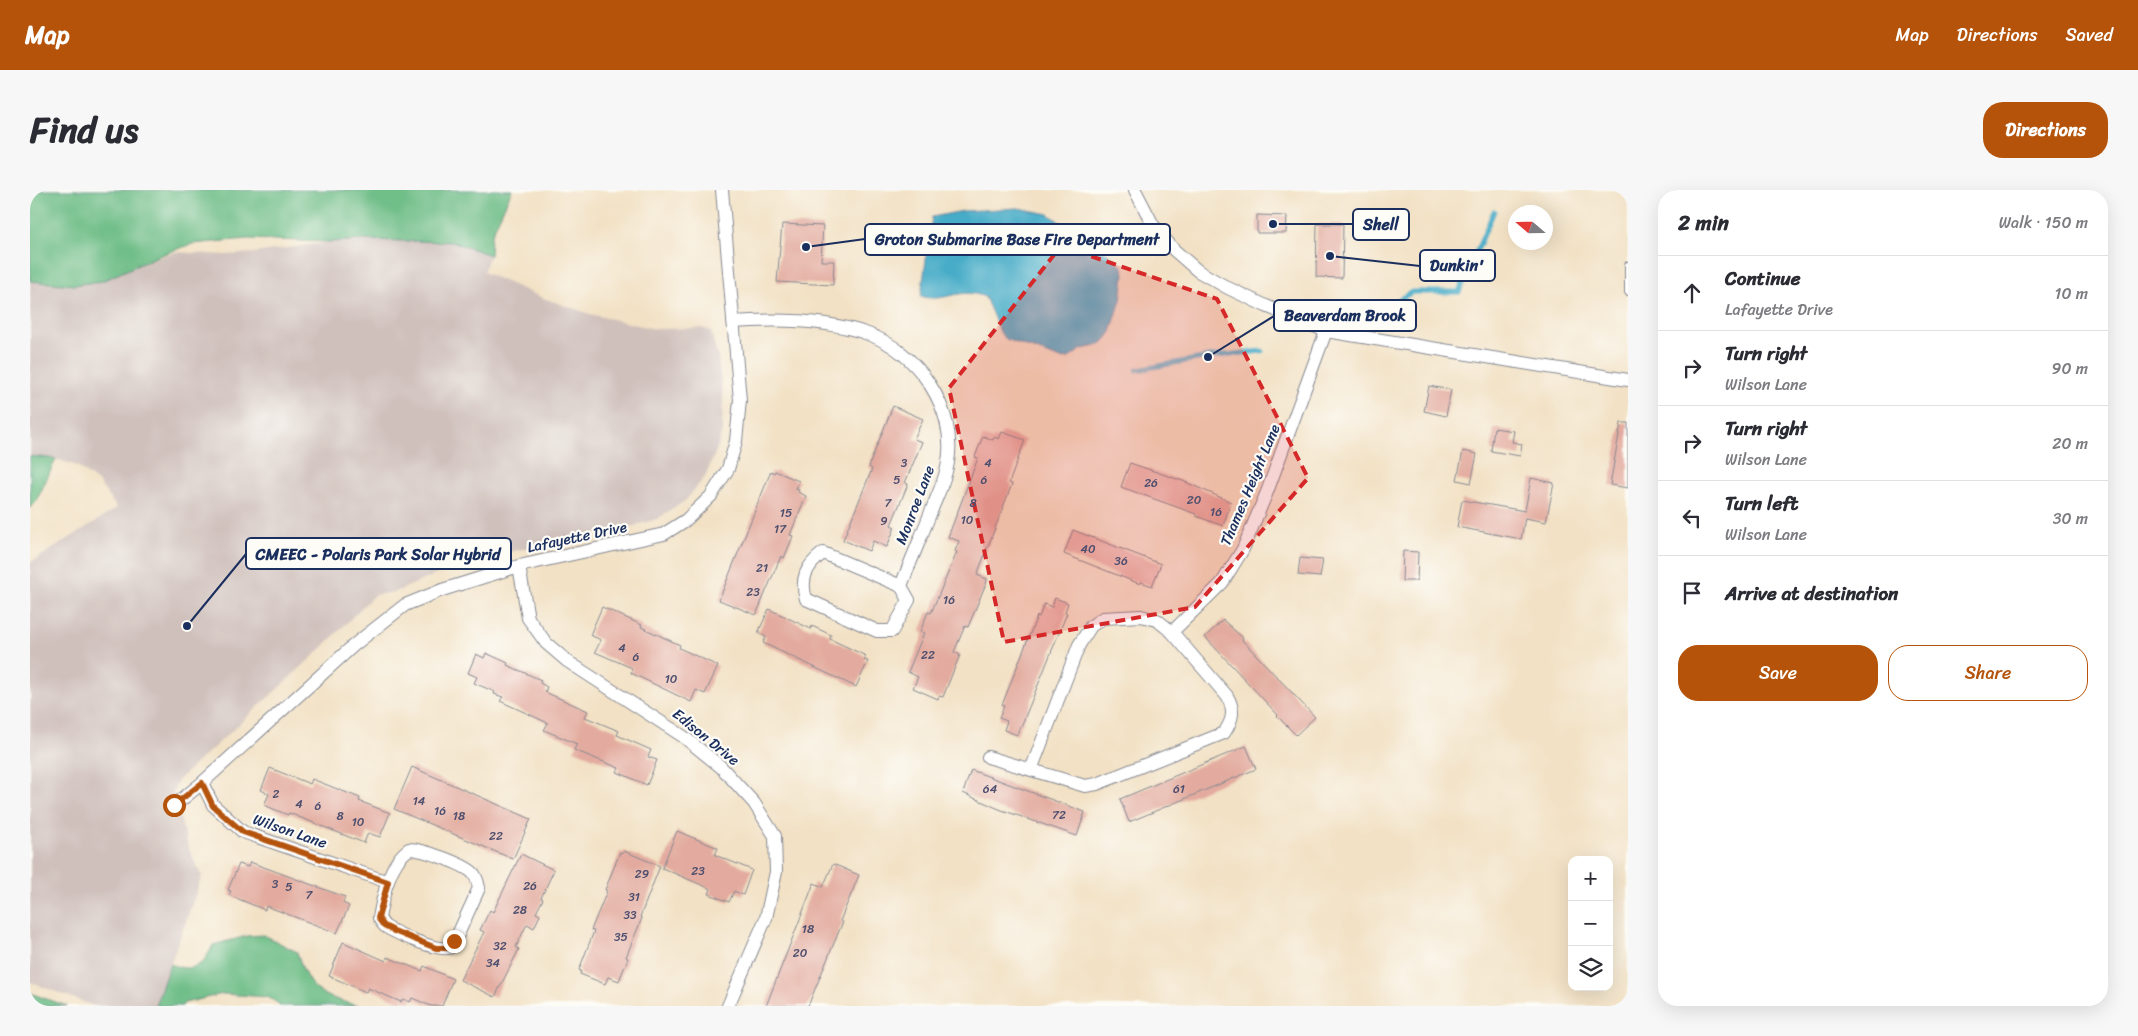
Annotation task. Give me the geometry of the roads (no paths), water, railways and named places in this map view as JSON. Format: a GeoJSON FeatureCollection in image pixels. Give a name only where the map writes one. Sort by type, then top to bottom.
{"type":"FeatureCollection","features":[{"type":"Feature","properties":{"kind":"street","name":"Lafayette Drive"},"geometry":{"type":"LineString","coordinates":[[174,805],[202,783],[354,644],[405,605],[442,590],[519,566],[664,534],[686,520],[711,496],[728,469],[736,441],[740,400],[722,190]]}},
{"type":"Feature","properties":{"kind":"street"},"geometry":{"type":"LineString","coordinates":[[1135,190],[1153,225],[1174,250],[1198,271],[1228,288],[1326,331],[1628,380]]}},
{"type":"Feature","properties":{"kind":"street","name":"Monroe Lane"},"geometry":{"type":"LineString","coordinates":[[732,322],[757,320],[822,324],[868,334],[889,345],[910,362],[930,385],[943,410],[949,436],[948,463],[941,487],[901,586],[908,600],[892,631],[878,631],[806,599],[802,585],[812,562],[823,553],[901,586]]}},
{"type":"Feature","properties":{"kind":"street","name":"Thames Height Lane"},"geometry":{"type":"LineString","coordinates":[[1172,632],[1222,583],[1243,549],[1267,492],[1326,331]]}},
{"type":"Feature","properties":{"kind":"street","name":"Edison Drive"},"geometry":{"type":"LineString","coordinates":[[519,566],[528,618],[546,643],[566,661],[684,737],[721,767],[754,803],[775,836],[776,872],[766,918],[728,1006]]}},
{"type":"Feature","properties":{"kind":"street"},"geometry":{"type":"LineString","coordinates":[[988,757],[1031,770],[1084,786],[1097,784],[1224,733],[1233,713],[1232,703],[1172,632],[1157,620],[1141,616],[1103,618],[1091,626],[1079,645],[1031,770]]}},
{"type":"Feature","properties":{"kind":"street","name":"Wilson Lane"},"geometry":{"type":"LineString","coordinates":[[202,783],[213,806],[243,832],[388,882]]}},
{"type":"Feature","properties":{"kind":"street"},"geometry":{"type":"LineString","coordinates":[[409,849],[419,849],[468,869],[478,881],[480,888],[454,941],[449,948],[444,949],[436,948],[384,926],[378,918],[388,882],[404,853],[409,849]]}},
{"type":"Feature","properties":{"kind":"lane"},"geometry":{"type":"LineString","coordinates":[[1628,265],[1628,292]]}},
{"type":"Feature","properties":{"kind":"water"},"geometry":{"type":"Polygon","coordinates":[[[1018,208],[1049,214],[1077,235],[1112,256],[1123,267],[1121,300],[1111,332],[1100,345],[1082,349],[1069,358],[1061,359],[1006,339],[1001,334],[985,297],[967,293],[937,298],[921,296],[932,217],[963,211],[1018,208]]]}},
{"type":"Feature","properties":{"kind":"waterway"},"geometry":{"type":"LineString","coordinates":[[1373,315],[1412,292],[1459,292],[1494,211]]}},
{"type":"Feature","properties":{"kind":"waterway"},"geometry":{"type":"LineString","coordinates":[[1137,370],[1208,357],[1262,351]]}},
{"type":"Feature","properties":{"kind":"place","name":"Shell"},"geometry":{"type":"Point","coordinates":[1273,224]}},
{"type":"Feature","properties":{"kind":"place","name":"Groton Submarine Base Fire Department"},"geometry":{"type":"Point","coordinates":[806,247]}},
{"type":"Feature","properties":{"kind":"place","name":"Dunkin'"},"geometry":{"type":"Point","coordinates":[1330,256]}},
{"type":"Feature","properties":{"kind":"place","name":"Beaverdam Brook"},"geometry":{"type":"Point","coordinates":[1208,357]}},
{"type":"Feature","properties":{"kind":"place","name":"CMEEC - Polaris Park Solar Hybrid"},"geometry":{"type":"Point","coordinates":[187,626]}}]}
